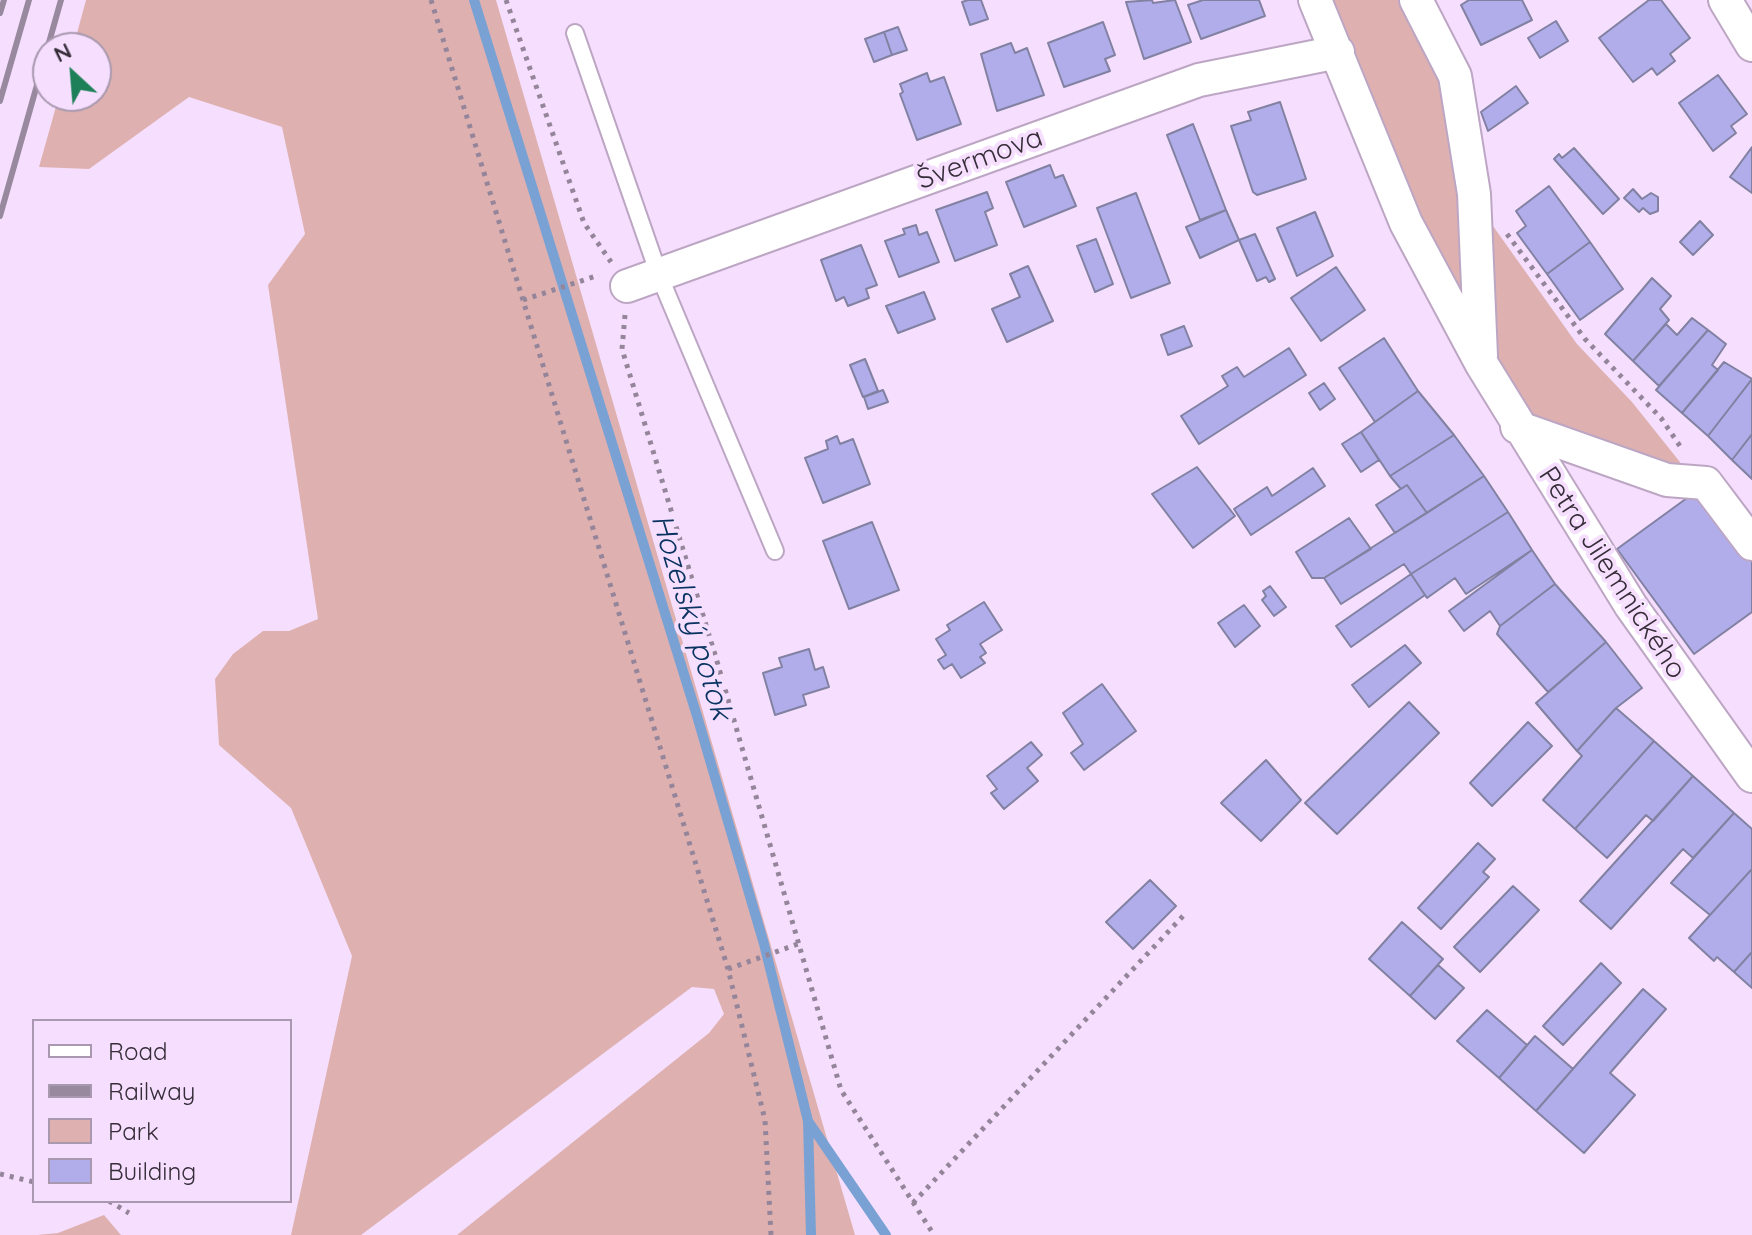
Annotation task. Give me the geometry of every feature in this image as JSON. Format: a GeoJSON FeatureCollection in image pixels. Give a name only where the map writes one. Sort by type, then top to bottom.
{"type":"FeatureCollection","features":[{"type":"Feature","properties":{"kind":"street","name":"Petra Jilemnického"},"geometry":{"type":"LineString","coordinates":[[1315,0],[1406,223],[1517,427],[1631,606],[1752,776]]}},
{"type":"Feature","properties":{"kind":"street","name":"Petra Jilemnického"},"geometry":{"type":"LineString","coordinates":[[1416,0],[1455,76],[1474,194],[1481,363]]}},
{"type":"Feature","properties":{"kind":"street"},"geometry":{"type":"LineString","coordinates":[[1725,0],[1752,45]]}},
{"type":"Feature","properties":{"kind":"street","name":"Švermova"},"geometry":{"type":"LineString","coordinates":[[621,278],[659,275],[1199,80],[1338,52]]}},
{"type":"Feature","properties":{"kind":"street"},"geometry":{"type":"LineString","coordinates":[[1517,427],[1667,480],[1706,483],[1752,544]]}},
{"type":"Feature","properties":{"kind":"lane"},"geometry":{"type":"LineString","coordinates":[[575,33],[659,275],[775,551]]}},
{"type":"Feature","properties":{"kind":"path"},"geometry":{"type":"LineString","coordinates":[[431,0],[728,969],[765,1120],[771,1235]]}},
{"type":"Feature","properties":{"kind":"path"},"geometry":{"type":"LineString","coordinates":[[506,0],[584,223],[621,278],[622,349],[716,658],[841,1090],[934,1235]]}},
{"type":"Feature","properties":{"kind":"path"},"geometry":{"type":"LineString","coordinates":[[1474,194],[1585,339],[1661,418],[1706,483]]}},
{"type":"Feature","properties":{"kind":"path"},"geometry":{"type":"LineString","coordinates":[[523,300],[621,278]]}},
{"type":"Feature","properties":{"kind":"path"},"geometry":{"type":"LineString","coordinates":[[913,1203],[1183,916]]}},
{"type":"Feature","properties":{"kind":"path"},"geometry":{"type":"LineString","coordinates":[[728,969],[798,944]]}},
{"type":"Feature","properties":{"kind":"path"},"geometry":{"type":"LineString","coordinates":[[0,1174],[32,1182]]}},
{"type":"Feature","properties":{"kind":"path"},"geometry":{"type":"LineString","coordinates":[[112,1203],[129,1213]]}},
{"type":"Feature","properties":{"kind":"green space"},"geometry":{"type":"Polygon","coordinates":[[[86,0],[496,0],[855,1235],[457,1235],[709,1033],[724,1014],[714,989],[692,987],[361,1235],[291,1235],[352,956],[291,808],[219,745],[215,679],[233,654],[263,631],[289,631],[318,619],[268,285],[305,234],[282,127],[189,97],[89,169],[39,167],[54,112],[112,112],[112,32],[77,32],[86,0]]]}},
{"type":"Feature","properties":{"kind":"green space"},"geometry":{"type":"Polygon","coordinates":[[[1332,0],[1406,0],[1445,81],[1459,157],[1465,292],[1452,292],[1419,221],[1332,0]]]}},
{"type":"Feature","properties":{"kind":"green space"},"geometry":{"type":"Polygon","coordinates":[[[1488,219],[1577,344],[1632,402],[1680,462],[1678,472],[1523,411],[1494,357],[1488,219]]]}},
{"type":"Feature","properties":{"kind":"green space"},"geometry":{"type":"Polygon","coordinates":[[[104,1215],[121,1235],[37,1235],[58,1233],[104,1215]]]}},
{"type":"Feature","properties":{"kind":"building"},"geometry":{"type":"Polygon","coordinates":[[[981,0],[988,19],[970,25],[962,2],[981,0]]]}},
{"type":"Feature","properties":{"kind":"building"},"geometry":{"type":"Polygon","coordinates":[[[1152,0],[1153,3],[1175,0],[1191,42],[1144,59],[1126,2],[1152,0]]]}},
{"type":"Feature","properties":{"kind":"building"},"geometry":{"type":"Polygon","coordinates":[[[1203,0],[1259,0],[1265,16],[1201,39],[1188,5],[1203,0]]]}},
{"type":"Feature","properties":{"kind":"building"},"geometry":{"type":"Polygon","coordinates":[[[1469,0],[1522,0],[1532,20],[1481,45],[1461,5],[1469,0]]]}},
{"type":"Feature","properties":{"kind":"building"},"geometry":{"type":"Polygon","coordinates":[[[1649,0],[1661,0],[1690,38],[1670,54],[1675,61],[1657,75],[1652,68],[1633,82],[1599,38],[1649,0]]]}},
{"type":"Feature","properties":{"kind":"building"},"geometry":{"type":"Polygon","coordinates":[[[1556,21],[1568,41],[1540,58],[1528,38],[1556,21]]]}},
{"type":"Feature","properties":{"kind":"building"},"geometry":{"type":"Polygon","coordinates":[[[1103,22],[1115,55],[1105,59],[1110,71],[1064,87],[1048,43],[1103,22]]]}},
{"type":"Feature","properties":{"kind":"building"},"geometry":{"type":"Polygon","coordinates":[[[898,27],[907,50],[892,55],[884,32],[898,27]]]}},
{"type":"Feature","properties":{"kind":"building"},"geometry":{"type":"Polygon","coordinates":[[[884,32],[892,55],[874,62],[865,39],[884,32]]]}},
{"type":"Feature","properties":{"kind":"building"},"geometry":{"type":"Polygon","coordinates":[[[1011,43],[1015,53],[1027,48],[1044,95],[997,111],[981,54],[1011,43]]]}},
{"type":"Feature","properties":{"kind":"building"},"geometry":{"type":"Polygon","coordinates":[[[927,73],[930,82],[944,77],[961,124],[917,140],[900,94],[903,92],[900,84],[927,73]]]}},
{"type":"Feature","properties":{"kind":"building"},"geometry":{"type":"Polygon","coordinates":[[[1718,75],[1747,114],[1731,126],[1736,133],[1713,151],[1679,103],[1718,75]]]}},
{"type":"Feature","properties":{"kind":"building"},"geometry":{"type":"Polygon","coordinates":[[[1516,86],[1528,103],[1488,131],[1481,112],[1516,86]]]}},
{"type":"Feature","properties":{"kind":"building"},"geometry":{"type":"Polygon","coordinates":[[[1280,102],[1306,179],[1257,195],[1253,192],[1231,126],[1251,120],[1248,112],[1280,102]]]}},
{"type":"Feature","properties":{"kind":"building"},"geometry":{"type":"Polygon","coordinates":[[[1193,124],[1226,210],[1200,220],[1167,135],[1193,124]]]}},
{"type":"Feature","properties":{"kind":"building"},"geometry":{"type":"Polygon","coordinates":[[[1752,147],[1752,193],[1730,177],[1752,147]]]}},
{"type":"Feature","properties":{"kind":"building"},"geometry":{"type":"Polygon","coordinates":[[[1574,148],[1619,199],[1603,214],[1554,159],[1559,154],[1562,158],[1574,148]]]}},
{"type":"Feature","properties":{"kind":"building"},"geometry":{"type":"Polygon","coordinates":[[[1050,165],[1055,178],[1063,175],[1076,206],[1024,227],[1006,182],[1050,165]]]}},
{"type":"Feature","properties":{"kind":"building"},"geometry":{"type":"Polygon","coordinates":[[[1549,186],[1590,242],[1547,274],[1517,233],[1526,226],[1516,211],[1549,186]]]}},
{"type":"Feature","properties":{"kind":"building"},"geometry":{"type":"Polygon","coordinates":[[[1633,189],[1642,199],[1651,193],[1658,197],[1658,211],[1650,214],[1643,208],[1639,212],[1624,198],[1633,189]]]}},
{"type":"Feature","properties":{"kind":"building"},"geometry":{"type":"Polygon","coordinates":[[[987,192],[993,208],[985,212],[997,245],[955,261],[936,210],[987,192]]]}},
{"type":"Feature","properties":{"kind":"building"},"geometry":{"type":"Polygon","coordinates":[[[1136,193],[1170,283],[1131,298],[1097,208],[1136,193]]]}},
{"type":"Feature","properties":{"kind":"building"},"geometry":{"type":"Polygon","coordinates":[[[1226,210],[1239,240],[1200,258],[1186,227],[1226,210]]]}},
{"type":"Feature","properties":{"kind":"building"},"geometry":{"type":"Polygon","coordinates":[[[1315,212],[1333,256],[1297,276],[1277,228],[1315,212]]]}},
{"type":"Feature","properties":{"kind":"building"},"geometry":{"type":"Polygon","coordinates":[[[1700,221],[1713,235],[1693,255],[1680,242],[1700,221]]]}},
{"type":"Feature","properties":{"kind":"building"},"geometry":{"type":"Polygon","coordinates":[[[916,225],[919,235],[927,232],[939,262],[899,277],[885,241],[905,234],[903,229],[916,225]]]}},
{"type":"Feature","properties":{"kind":"building"},"geometry":{"type":"Polygon","coordinates":[[[1255,234],[1275,279],[1269,282],[1266,277],[1257,281],[1239,240],[1255,234]]]}},
{"type":"Feature","properties":{"kind":"building"},"geometry":{"type":"Polygon","coordinates":[[[1096,239],[1113,284],[1095,292],[1077,246],[1096,239]]]}},
{"type":"Feature","properties":{"kind":"building"},"geometry":{"type":"Polygon","coordinates":[[[1590,242],[1623,289],[1580,320],[1547,274],[1590,242]]]}},
{"type":"Feature","properties":{"kind":"building"},"geometry":{"type":"Polygon","coordinates":[[[861,245],[877,285],[866,289],[869,298],[848,306],[844,297],[836,301],[821,260],[861,245]]]}},
{"type":"Feature","properties":{"kind":"building"},"geometry":{"type":"Polygon","coordinates":[[[1028,266],[1053,321],[1007,342],[992,309],[1020,297],[1010,274],[1028,266]]]}},
{"type":"Feature","properties":{"kind":"building"},"geometry":{"type":"Polygon","coordinates":[[[1336,267],[1365,310],[1321,341],[1291,298],[1336,267]]]}},
{"type":"Feature","properties":{"kind":"building"},"geometry":{"type":"Polygon","coordinates":[[[1652,278],[1671,296],[1660,309],[1669,320],[1633,361],[1605,334],[1652,278]]]}},
{"type":"Feature","properties":{"kind":"building"},"geometry":{"type":"Polygon","coordinates":[[[924,292],[935,319],[898,333],[886,306],[924,292]]]}},
{"type":"Feature","properties":{"kind":"building"},"geometry":{"type":"Polygon","coordinates":[[[1692,318],[1708,330],[1659,386],[1633,361],[1666,324],[1677,335],[1692,318]]]}},
{"type":"Feature","properties":{"kind":"building"},"geometry":{"type":"Polygon","coordinates":[[[1184,326],[1192,346],[1168,355],[1161,335],[1184,326]]]}},
{"type":"Feature","properties":{"kind":"building"},"geometry":{"type":"Polygon","coordinates":[[[1708,330],[1726,344],[1712,365],[1718,370],[1682,413],[1656,390],[1708,330]]]}},
{"type":"Feature","properties":{"kind":"building"},"geometry":{"type":"Polygon","coordinates":[[[1384,338],[1418,391],[1375,422],[1339,368],[1384,338]]]}},
{"type":"Feature","properties":{"kind":"building"},"geometry":{"type":"Polygon","coordinates":[[[1289,348],[1306,375],[1199,444],[1181,416],[1228,386],[1222,376],[1237,367],[1244,377],[1289,348]]]}},
{"type":"Feature","properties":{"kind":"building"},"geometry":{"type":"Polygon","coordinates":[[[865,359],[878,391],[863,397],[850,365],[865,359]]]}},
{"type":"Feature","properties":{"kind":"building"},"geometry":{"type":"Polygon","coordinates":[[[1724,362],[1752,379],[1708,436],[1682,413],[1724,362]]]}},
{"type":"Feature","properties":{"kind":"building"},"geometry":{"type":"Polygon","coordinates":[[[1752,379],[1752,434],[1732,460],[1708,436],[1752,379]]]}},
{"type":"Feature","properties":{"kind":"building"},"geometry":{"type":"Polygon","coordinates":[[[1324,383],[1335,399],[1320,410],[1309,393],[1324,383]]]}},
{"type":"Feature","properties":{"kind":"building"},"geometry":{"type":"Polygon","coordinates":[[[883,390],[888,402],[868,409],[864,397],[883,390]]]}},
{"type":"Feature","properties":{"kind":"building"},"geometry":{"type":"Polygon","coordinates":[[[1418,391],[1454,435],[1390,476],[1361,432],[1418,391]]]}},
{"type":"Feature","properties":{"kind":"building"},"geometry":{"type":"Polygon","coordinates":[[[1361,432],[1379,460],[1361,472],[1342,444],[1361,432]]]}},
{"type":"Feature","properties":{"kind":"building"},"geometry":{"type":"Polygon","coordinates":[[[1752,434],[1752,479],[1732,460],[1752,434]]]}},
{"type":"Feature","properties":{"kind":"building"},"geometry":{"type":"Polygon","coordinates":[[[1454,435],[1484,476],[1427,513],[1407,485],[1401,489],[1390,476],[1454,435]]]}},
{"type":"Feature","properties":{"kind":"building"},"geometry":{"type":"Polygon","coordinates":[[[837,436],[840,444],[853,439],[870,484],[823,503],[805,458],[828,449],[826,441],[837,436]]]}},
{"type":"Feature","properties":{"kind":"building"},"geometry":{"type":"Polygon","coordinates":[[[1197,467],[1235,516],[1193,548],[1152,494],[1197,467]]]}},
{"type":"Feature","properties":{"kind":"building"},"geometry":{"type":"Polygon","coordinates":[[[1313,468],[1325,486],[1251,535],[1234,509],[1267,487],[1272,496],[1313,468]]]}},
{"type":"Feature","properties":{"kind":"building"},"geometry":{"type":"Polygon","coordinates":[[[1484,476],[1508,512],[1411,574],[1404,564],[1341,604],[1324,578],[1484,476]]]}},
{"type":"Feature","properties":{"kind":"building"},"geometry":{"type":"Polygon","coordinates":[[[1407,485],[1427,513],[1395,533],[1376,505],[1407,485]]]}},
{"type":"Feature","properties":{"kind":"building"},"geometry":{"type":"Polygon","coordinates":[[[1698,490],[1752,562],[1752,612],[1694,654],[1617,549],[1698,490]]]}},
{"type":"Feature","properties":{"kind":"building"},"geometry":{"type":"Polygon","coordinates":[[[1508,512],[1532,550],[1466,594],[1455,578],[1427,598],[1411,574],[1508,512]]]}},
{"type":"Feature","properties":{"kind":"building"},"geometry":{"type":"Polygon","coordinates":[[[1349,518],[1371,549],[1324,578],[1312,578],[1296,552],[1349,518]]]}},
{"type":"Feature","properties":{"kind":"building"},"geometry":{"type":"Polygon","coordinates":[[[872,522],[899,590],[849,609],[823,541],[872,522]]]}},
{"type":"Feature","properties":{"kind":"building"},"geometry":{"type":"Polygon","coordinates":[[[1532,550],[1555,584],[1500,626],[1490,611],[1464,631],[1449,611],[1532,550]]]}},
{"type":"Feature","properties":{"kind":"building"},"geometry":{"type":"Polygon","coordinates":[[[1411,574],[1425,595],[1351,647],[1336,626],[1411,574]]]}},
{"type":"Feature","properties":{"kind":"building"},"geometry":{"type":"Polygon","coordinates":[[[1555,584],[1606,642],[1548,692],[1497,634],[1500,626],[1555,584]]]}},
{"type":"Feature","properties":{"kind":"building"},"geometry":{"type":"Polygon","coordinates":[[[1270,586],[1286,607],[1274,616],[1262,600],[1266,596],[1263,591],[1270,586]]]}},
{"type":"Feature","properties":{"kind":"building"},"geometry":{"type":"Polygon","coordinates":[[[984,602],[1002,630],[980,644],[986,653],[980,657],[985,663],[961,678],[952,664],[944,669],[938,660],[946,655],[936,639],[950,630],[947,625],[984,602]]]}},
{"type":"Feature","properties":{"kind":"building"},"geometry":{"type":"Polygon","coordinates":[[[1244,605],[1260,626],[1235,647],[1218,623],[1244,605]]]}},
{"type":"Feature","properties":{"kind":"building"},"geometry":{"type":"Polygon","coordinates":[[[1606,642],[1642,688],[1616,708],[1577,751],[1536,703],[1606,642]]]}},
{"type":"Feature","properties":{"kind":"building"},"geometry":{"type":"Polygon","coordinates":[[[1405,645],[1421,663],[1369,707],[1352,685],[1405,645]]]}},
{"type":"Feature","properties":{"kind":"building"},"geometry":{"type":"Polygon","coordinates":[[[809,649],[815,670],[823,667],[829,687],[803,695],[806,705],[775,715],[763,673],[782,667],[779,658],[809,649]]]}},
{"type":"Feature","properties":{"kind":"building"},"geometry":{"type":"Polygon","coordinates":[[[1102,684],[1136,731],[1084,770],[1071,753],[1083,744],[1063,713],[1102,684]]]}},
{"type":"Feature","properties":{"kind":"building"},"geometry":{"type":"Polygon","coordinates":[[[1409,702],[1439,733],[1337,834],[1305,803],[1409,702]]]}},
{"type":"Feature","properties":{"kind":"building"},"geometry":{"type":"Polygon","coordinates":[[[1616,708],[1654,741],[1575,829],[1543,800],[1582,756],[1577,751],[1616,708]]]}},
{"type":"Feature","properties":{"kind":"building"},"geometry":{"type":"Polygon","coordinates":[[[1528,722],[1552,746],[1492,806],[1470,783],[1528,722]]]}},
{"type":"Feature","properties":{"kind":"building"},"geometry":{"type":"Polygon","coordinates":[[[1654,741],[1693,776],[1653,821],[1646,815],[1607,858],[1575,829],[1654,741]]]}},
{"type":"Feature","properties":{"kind":"building"},"geometry":{"type":"Polygon","coordinates":[[[1031,742],[1042,755],[1027,768],[1038,781],[1004,809],[991,793],[997,789],[987,776],[1031,742]]]}},
{"type":"Feature","properties":{"kind":"building"},"geometry":{"type":"Polygon","coordinates":[[[1266,760],[1301,800],[1261,841],[1221,803],[1266,760]]]}},
{"type":"Feature","properties":{"kind":"building"},"geometry":{"type":"Polygon","coordinates":[[[1693,776],[1734,813],[1693,858],[1683,849],[1611,929],[1580,901],[1693,776]]]}},
{"type":"Feature","properties":{"kind":"building"},"geometry":{"type":"Polygon","coordinates":[[[1734,813],[1752,829],[1752,869],[1710,915],[1671,883],[1734,813]]]}},
{"type":"Feature","properties":{"kind":"building"},"geometry":{"type":"Polygon","coordinates":[[[1478,843],[1495,859],[1483,872],[1489,877],[1441,929],[1418,908],[1478,843]]]}},
{"type":"Feature","properties":{"kind":"building"},"geometry":{"type":"Polygon","coordinates":[[[1752,869],[1752,952],[1734,972],[1717,957],[1714,961],[1689,938],[1752,869]]]}},
{"type":"Feature","properties":{"kind":"building"},"geometry":{"type":"Polygon","coordinates":[[[1150,880],[1176,906],[1133,949],[1106,922],[1150,880]]]}},
{"type":"Feature","properties":{"kind":"building"},"geometry":{"type":"Polygon","coordinates":[[[1513,886],[1539,910],[1480,972],[1454,947],[1513,886]]]}},
{"type":"Feature","properties":{"kind":"building"},"geometry":{"type":"Polygon","coordinates":[[[1402,922],[1443,959],[1410,996],[1369,959],[1402,922]]]}},
{"type":"Feature","properties":{"kind":"building"},"geometry":{"type":"Polygon","coordinates":[[[1752,952],[1752,988],[1734,972],[1752,952]]]}},
{"type":"Feature","properties":{"kind":"building"},"geometry":{"type":"Polygon","coordinates":[[[1601,963],[1621,983],[1563,1045],[1543,1026],[1601,963]]]}},
{"type":"Feature","properties":{"kind":"building"},"geometry":{"type":"Polygon","coordinates":[[[1438,965],[1464,988],[1435,1019],[1410,996],[1438,965]]]}},
{"type":"Feature","properties":{"kind":"building"},"geometry":{"type":"Polygon","coordinates":[[[1643,989],[1666,1009],[1610,1073],[1635,1095],[1584,1153],[1536,1111],[1643,989]]]}},
{"type":"Feature","properties":{"kind":"building"},"geometry":{"type":"Polygon","coordinates":[[[1487,1010],[1527,1045],[1499,1078],[1457,1041],[1487,1010]]]}},
{"type":"Feature","properties":{"kind":"building"},"geometry":{"type":"Polygon","coordinates":[[[1535,1036],[1573,1069],[1536,1111],[1499,1078],[1535,1036]]]}},
{"type":"Feature","properties":{"kind":"waterway","name":"Hozelský potok"},"geometry":{"type":"LineString","coordinates":[[474,0],[697,716],[764,944],[808,1121],[886,1235]]}},
{"type":"Feature","properties":{"kind":"waterway"},"geometry":{"type":"LineString","coordinates":[[808,1121],[811,1235]]}},
{"type":"Feature","properties":{"kind":"railway"},"geometry":{"type":"LineString","coordinates":[[0,13],[4,0]]}},
{"type":"Feature","properties":{"kind":"railway"},"geometry":{"type":"LineString","coordinates":[[0,101],[29,0]]}},
{"type":"Feature","properties":{"kind":"railway"},"geometry":{"type":"LineString","coordinates":[[0,216],[61,0]]}}]}
